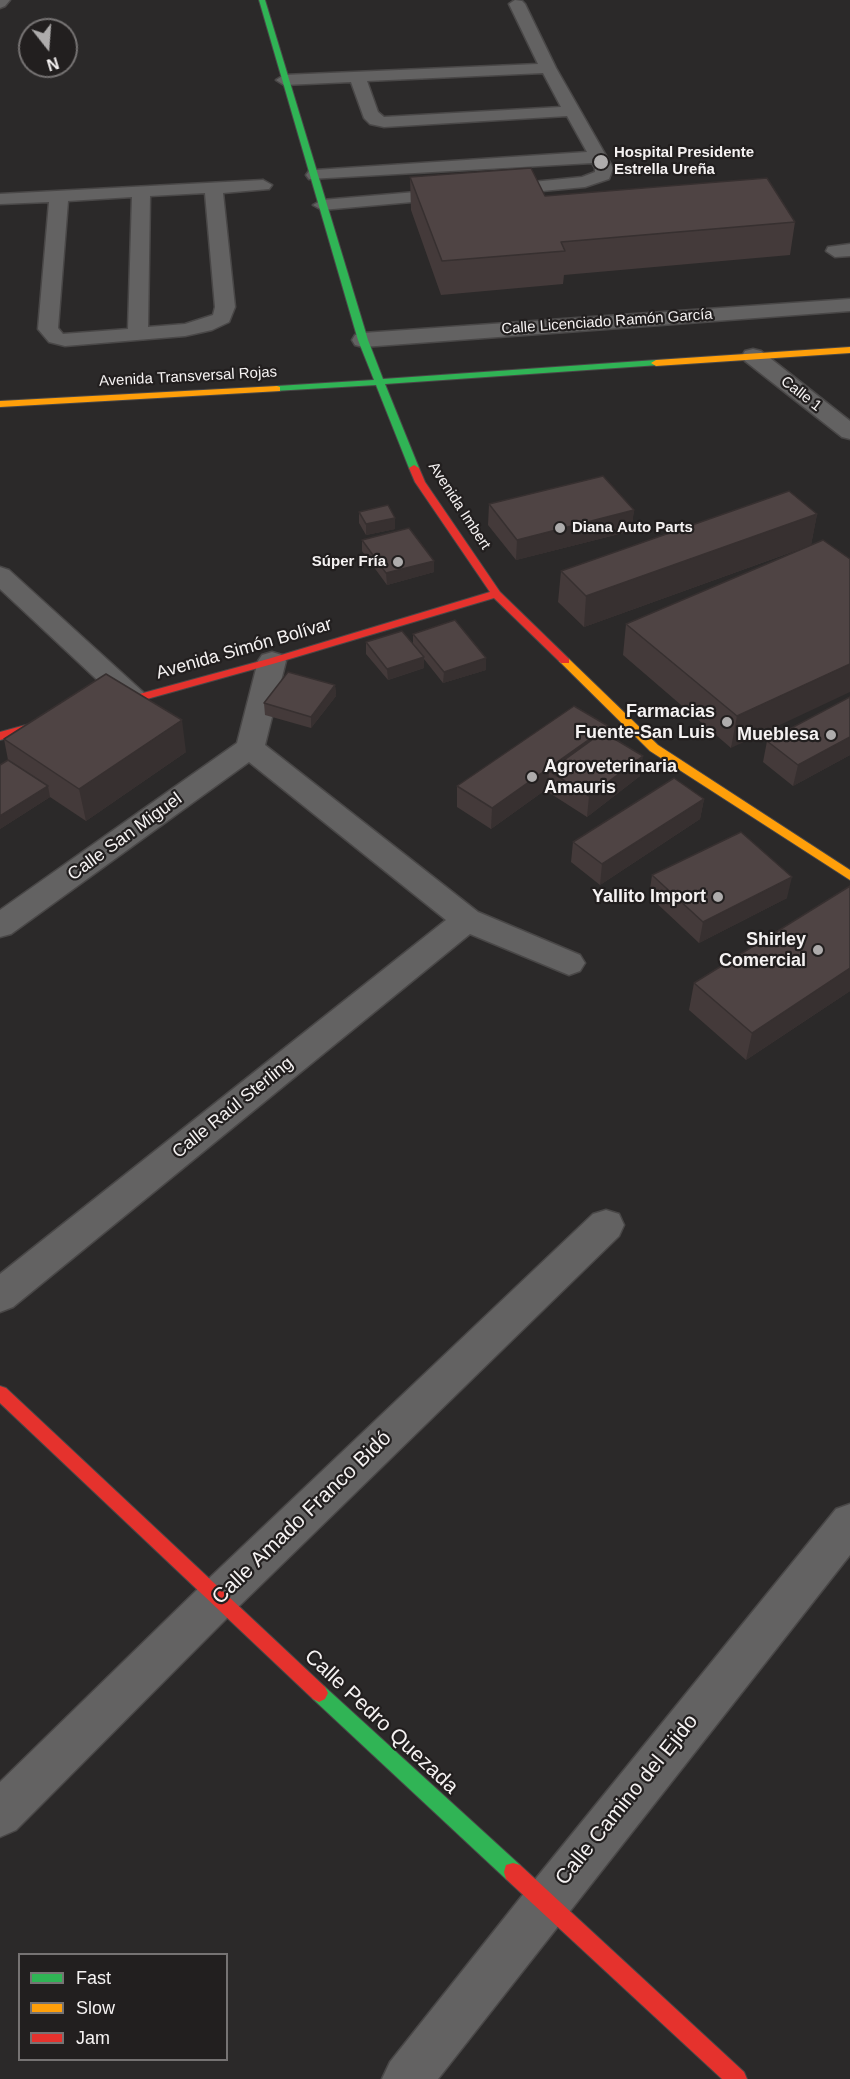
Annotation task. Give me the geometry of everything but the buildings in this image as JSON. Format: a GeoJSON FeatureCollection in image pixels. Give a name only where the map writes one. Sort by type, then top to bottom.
{"type":"FeatureCollection","features":[{"type":"Feature","properties":{"kind":"street","name":"Avenida Imbert"},"geometry":{"type":"LineString","coordinates":[[262,0],[363,340],[420,482],[496,594],[654,748],[850,876]]}},
{"type":"Feature","properties":{"kind":"street","name":"Calle Licenciado Ramón García"},"geometry":{"type":"LineString","coordinates":[[363,340],[850,305]]}},
{"type":"Feature","properties":{"kind":"street"},"geometry":{"type":"LineString","coordinates":[[379,381],[850,350]]}},
{"type":"Feature","properties":{"kind":"street","name":"Calle 1"},"geometry":{"type":"LineString","coordinates":[[753,356],[850,432]]}},
{"type":"Feature","properties":{"kind":"street","name":"Avenida Transversal Rojas"},"geometry":{"type":"LineString","coordinates":[[0,404],[209,394],[379,381]]}},
{"type":"Feature","properties":{"kind":"street"},"geometry":{"type":"LineString","coordinates":[[0,575],[133,698]]}},
{"type":"Feature","properties":{"kind":"street","name":"Avenida Simón Bolívar"},"geometry":{"type":"LineString","coordinates":[[0,736],[272,661],[496,594]]}},
{"type":"Feature","properties":{"kind":"street"},"geometry":{"type":"LineString","coordinates":[[272,661],[250,748],[467,920],[569,963]]}},
{"type":"Feature","properties":{"kind":"street","name":"Calle San Miguel"},"geometry":{"type":"LineString","coordinates":[[0,926],[250,748]]}},
{"type":"Feature","properties":{"kind":"street","name":"Calle Raúl Sterling"},"geometry":{"type":"LineString","coordinates":[[0,1296],[467,920]]}},
{"type":"Feature","properties":{"kind":"street","name":"Calle Amado Franco Bidó"},"geometry":{"type":"LineString","coordinates":[[0,1814],[217,1599],[606,1225]]}},
{"type":"Feature","properties":{"kind":"street","name":"Calle Pedro Quezada"},"geometry":{"type":"LineString","coordinates":[[0,1393],[217,1599],[737,2079]]}},
{"type":"Feature","properties":{"kind":"street","name":"Calle Camino del Ejido"},"geometry":{"type":"LineString","coordinates":[[407,2079],[850,1523]]}},
{"type":"Feature","properties":{"kind":"lane"},"geometry":{"type":"LineString","coordinates":[[322,205],[477,192],[597,179],[603,175],[604,168],[548,68],[517,4]]}},
{"type":"Feature","properties":{"kind":"lane"},"geometry":{"type":"LineString","coordinates":[[284,80],[548,68]]}},
{"type":"Feature","properties":{"kind":"lane"},"geometry":{"type":"LineString","coordinates":[[358,78],[370,114],[376,120],[384,122],[573,111]]}},
{"type":"Feature","properties":{"kind":"lane"},"geometry":{"type":"LineString","coordinates":[[315,175],[598,157]]}},
{"type":"Feature","properties":{"kind":"lane"},"geometry":{"type":"LineString","coordinates":[[0,200],[213,186],[262,185]]}},
{"type":"Feature","properties":{"kind":"lane"},"geometry":{"type":"LineString","coordinates":[[59,196],[48,329],[50,334],[66,340],[206,326],[222,318],[225,307],[213,186]]}},
{"type":"Feature","properties":{"kind":"lane"},"geometry":{"type":"LineString","coordinates":[[138,334],[141,191]]}},
{"type":"Feature","properties":{"kind":"traffic: fast"},"geometry":{"type":"LineString","coordinates":[[262,0],[363,340],[414,468]]}},
{"type":"Feature","properties":{"kind":"traffic: fast"},"geometry":{"type":"LineString","coordinates":[[277,389],[656,363]]}},
{"type":"Feature","properties":{"kind":"traffic: fast"},"geometry":{"type":"LineString","coordinates":[[319,1693],[513,1872]]}},
{"type":"Feature","properties":{"kind":"traffic: slow"},"geometry":{"type":"LineString","coordinates":[[656,363],[850,350]]}},
{"type":"Feature","properties":{"kind":"traffic: slow"},"geometry":{"type":"LineString","coordinates":[[0,404],[277,389]]}},
{"type":"Feature","properties":{"kind":"traffic: slow"},"geometry":{"type":"LineString","coordinates":[[565,661],[654,748],[850,876]]}},
{"type":"Feature","properties":{"kind":"traffic: jam"},"geometry":{"type":"LineString","coordinates":[[414,468],[420,482],[496,594],[565,661]]}},
{"type":"Feature","properties":{"kind":"traffic: jam"},"geometry":{"type":"LineString","coordinates":[[0,736],[272,661],[496,594]]}},
{"type":"Feature","properties":{"kind":"traffic: jam"},"geometry":{"type":"LineString","coordinates":[[0,1393],[319,1693]]}},
{"type":"Feature","properties":{"kind":"traffic: jam"},"geometry":{"type":"LineString","coordinates":[[513,1872],[737,2079]]}},
{"type":"Feature","properties":{"kind":"place","name":"Hospital Presidente Estrella Ureña"},"geometry":{"type":"Point","coordinates":[601,162]}},
{"type":"Feature","properties":{"kind":"place","name":"Diana Auto Parts"},"geometry":{"type":"Point","coordinates":[560,528]}},
{"type":"Feature","properties":{"kind":"place","name":"Súper Fría"},"geometry":{"type":"Point","coordinates":[398,562]}},
{"type":"Feature","properties":{"kind":"place","name":"Farmacias Fuente-San Luis"},"geometry":{"type":"Point","coordinates":[727,722]}},
{"type":"Feature","properties":{"kind":"place","name":"Mueblesa"},"geometry":{"type":"Point","coordinates":[831,735]}},
{"type":"Feature","properties":{"kind":"place","name":"Agroveterinaria Amauris"},"geometry":{"type":"Point","coordinates":[532,777]}},
{"type":"Feature","properties":{"kind":"place","name":"Yallito Import"},"geometry":{"type":"Point","coordinates":[718,897]}},
{"type":"Feature","properties":{"kind":"place","name":"Shirley Comercial"},"geometry":{"type":"Point","coordinates":[818,950]}}]}
